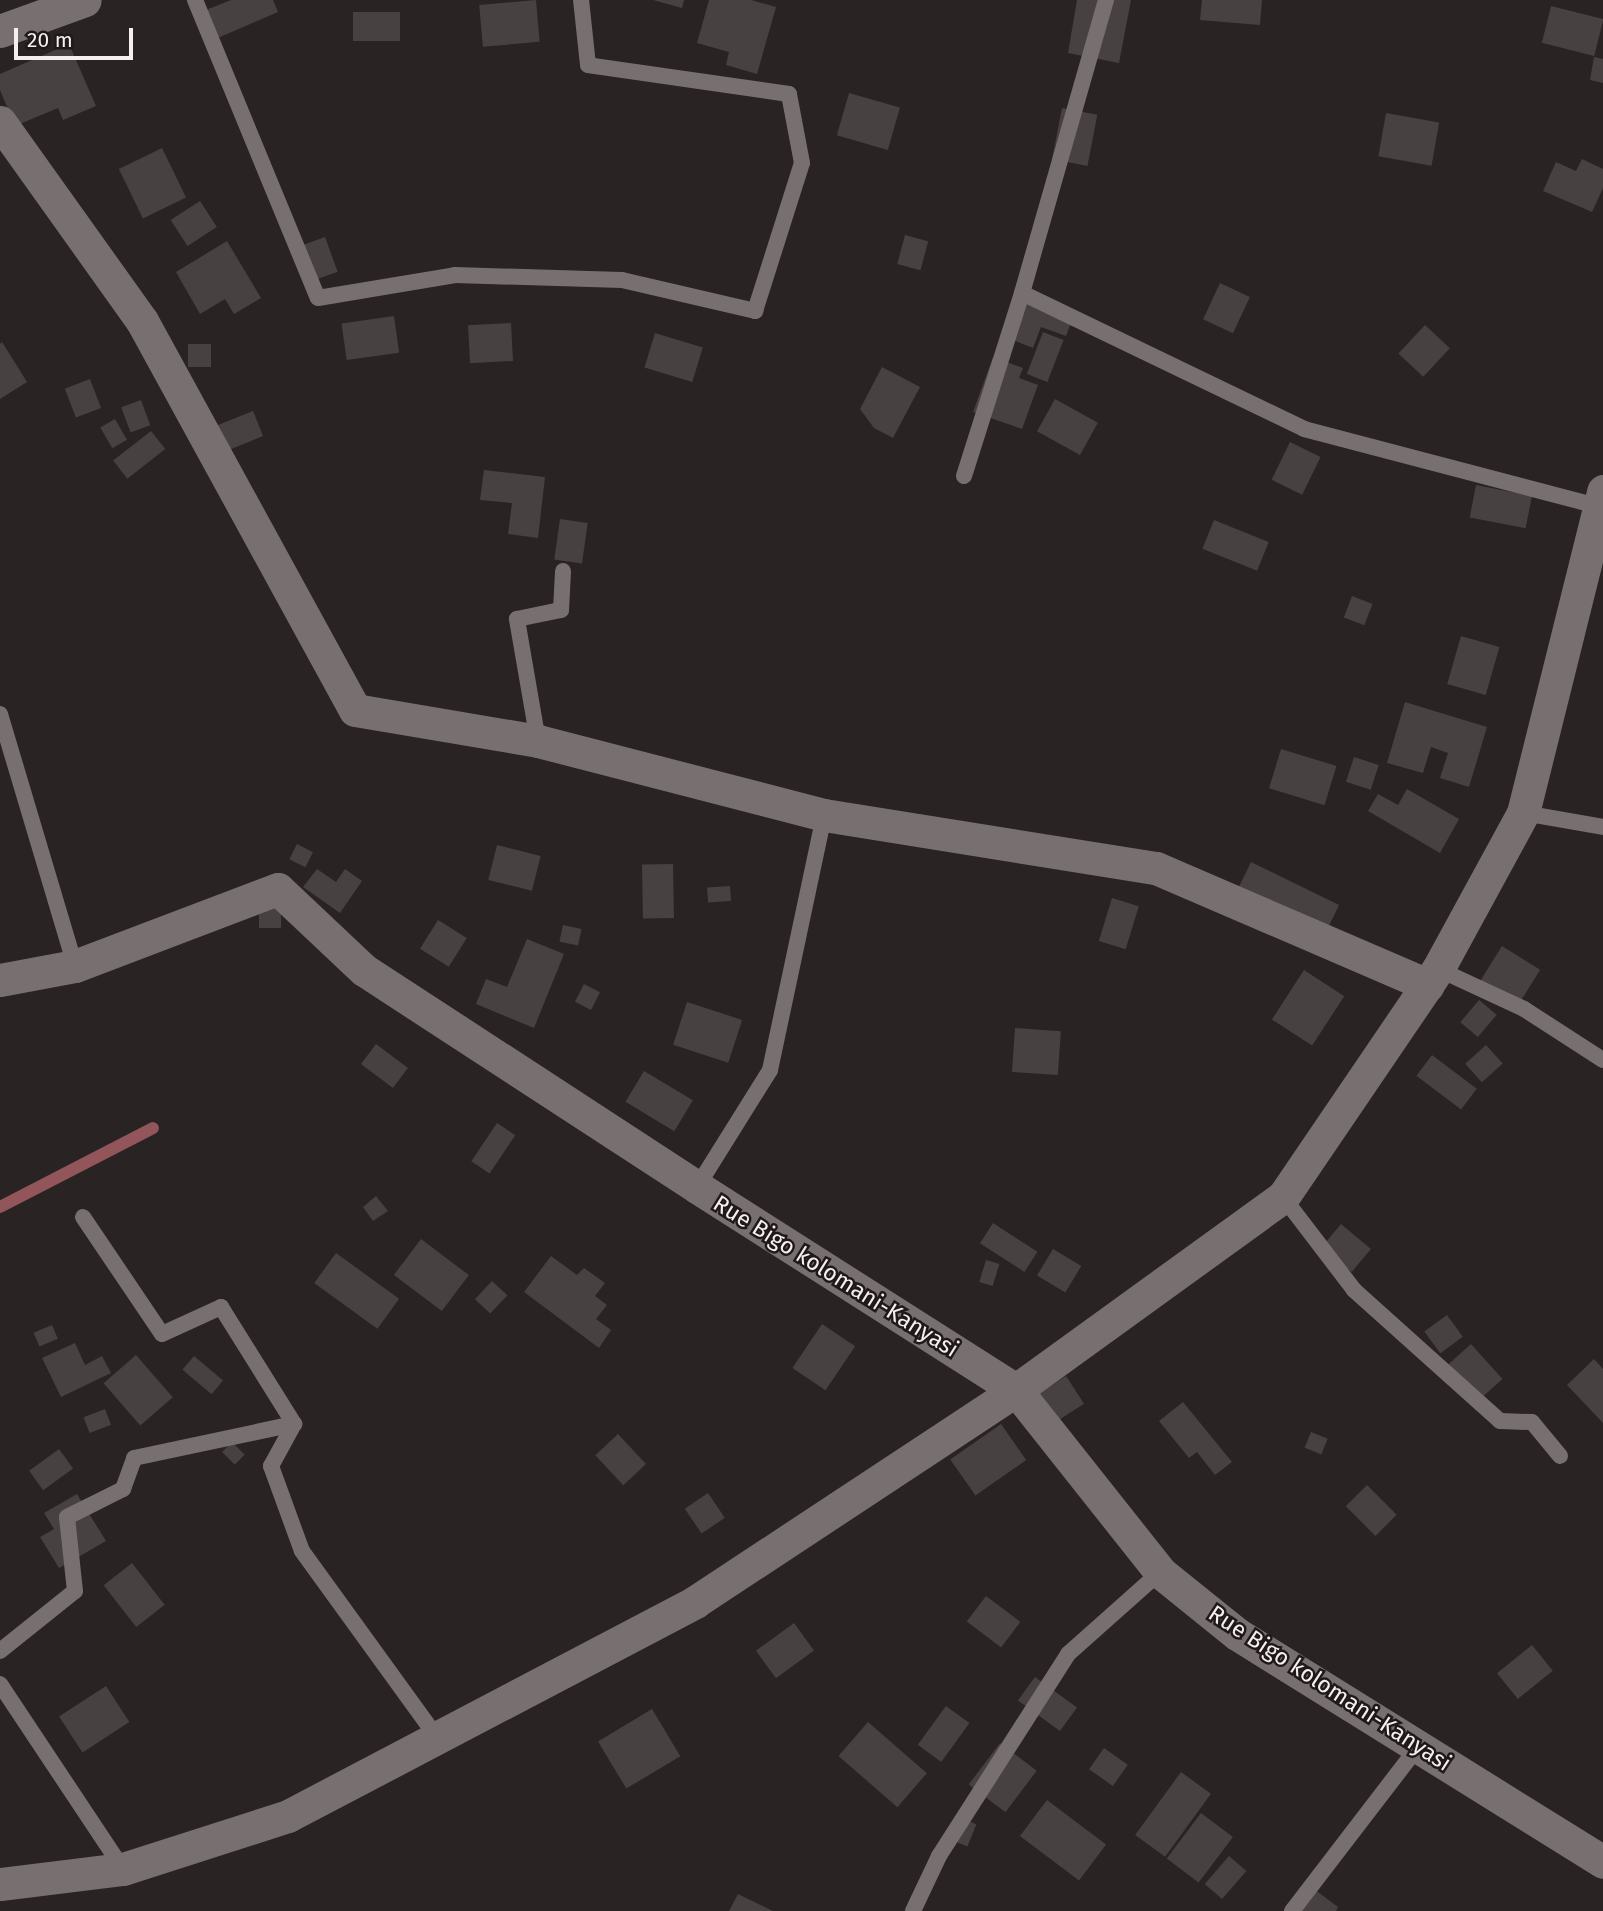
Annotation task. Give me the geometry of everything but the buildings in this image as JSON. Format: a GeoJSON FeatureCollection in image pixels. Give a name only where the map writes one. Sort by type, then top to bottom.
{"type":"FeatureCollection","features":[{"type":"Feature","properties":{"kind":"street"},"geometry":{"type":"LineString","coordinates":[[0,31],[85,0]]}},
{"type":"Feature","properties":{"kind":"street"},"geometry":{"type":"LineString","coordinates":[[0,122],[142,321],[355,710],[538,741],[824,816],[1156,868],[1433,977]]}},
{"type":"Feature","properties":{"kind":"street"},"geometry":{"type":"LineString","coordinates":[[0,1884],[123,1869],[288,1816],[695,1602],[1016,1390],[1283,1197],[1433,977],[1523,813],[1601,499]]}},
{"type":"Feature","properties":{"kind":"street","name":"Rue Bigo kolomani-Kanyasi"},"geometry":{"type":"LineString","coordinates":[[0,980],[75,966],[278,889],[364,970],[1016,1390],[1160,1572],[1237,1633],[1603,1863]]}},
{"type":"Feature","properties":{"kind":"lane"},"geometry":{"type":"LineString","coordinates":[[195,0],[318,298],[455,275],[622,280],[755,311],[802,163],[789,94],[587,65],[581,0]]}},
{"type":"Feature","properties":{"kind":"lane"},"geometry":{"type":"LineString","coordinates":[[964,476],[1022,293],[1106,0]]}},
{"type":"Feature","properties":{"kind":"lane"},"geometry":{"type":"LineString","coordinates":[[1022,293],[1304,429],[1601,499]]}},
{"type":"Feature","properties":{"kind":"lane"},"geometry":{"type":"LineString","coordinates":[[538,741],[517,619],[561,610],[563,571]]}},
{"type":"Feature","properties":{"kind":"lane"},"geometry":{"type":"LineString","coordinates":[[0,714],[75,966]]}},
{"type":"Feature","properties":{"kind":"lane"},"geometry":{"type":"LineString","coordinates":[[1523,813],[1603,827]]}},
{"type":"Feature","properties":{"kind":"lane"},"geometry":{"type":"LineString","coordinates":[[697,1187],[770,1070],[824,816]]}},
{"type":"Feature","properties":{"kind":"lane"},"geometry":{"type":"LineString","coordinates":[[1433,977],[1524,1009],[1603,1060]]}},
{"type":"Feature","properties":{"kind":"lane"},"geometry":{"type":"LineString","coordinates":[[1283,1197],[1354,1290],[1500,1420],[1532,1422],[1560,1456]]}},
{"type":"Feature","properties":{"kind":"lane"},"geometry":{"type":"LineString","coordinates":[[83,1217],[162,1334],[221,1307],[294,1424]]}},
{"type":"Feature","properties":{"kind":"lane"},"geometry":{"type":"LineString","coordinates":[[0,1651],[75,1591],[67,1517],[123,1489],[134,1458],[294,1424]]}},
{"type":"Feature","properties":{"kind":"lane"},"geometry":{"type":"LineString","coordinates":[[294,1424],[271,1466],[302,1550],[438,1739]]}},
{"type":"Feature","properties":{"kind":"lane"},"geometry":{"type":"LineString","coordinates":[[913,1911],[939,1856],[1068,1654],[1160,1572]]}},
{"type":"Feature","properties":{"kind":"lane"},"geometry":{"type":"LineString","coordinates":[[0,1684],[123,1869]]}},
{"type":"Feature","properties":{"kind":"lane"},"geometry":{"type":"LineString","coordinates":[[1292,1911],[1418,1746]]}},
{"type":"Feature","properties":{"kind":"waterway"},"geometry":{"type":"LineString","coordinates":[[0,1207],[153,1128]]}}]}
